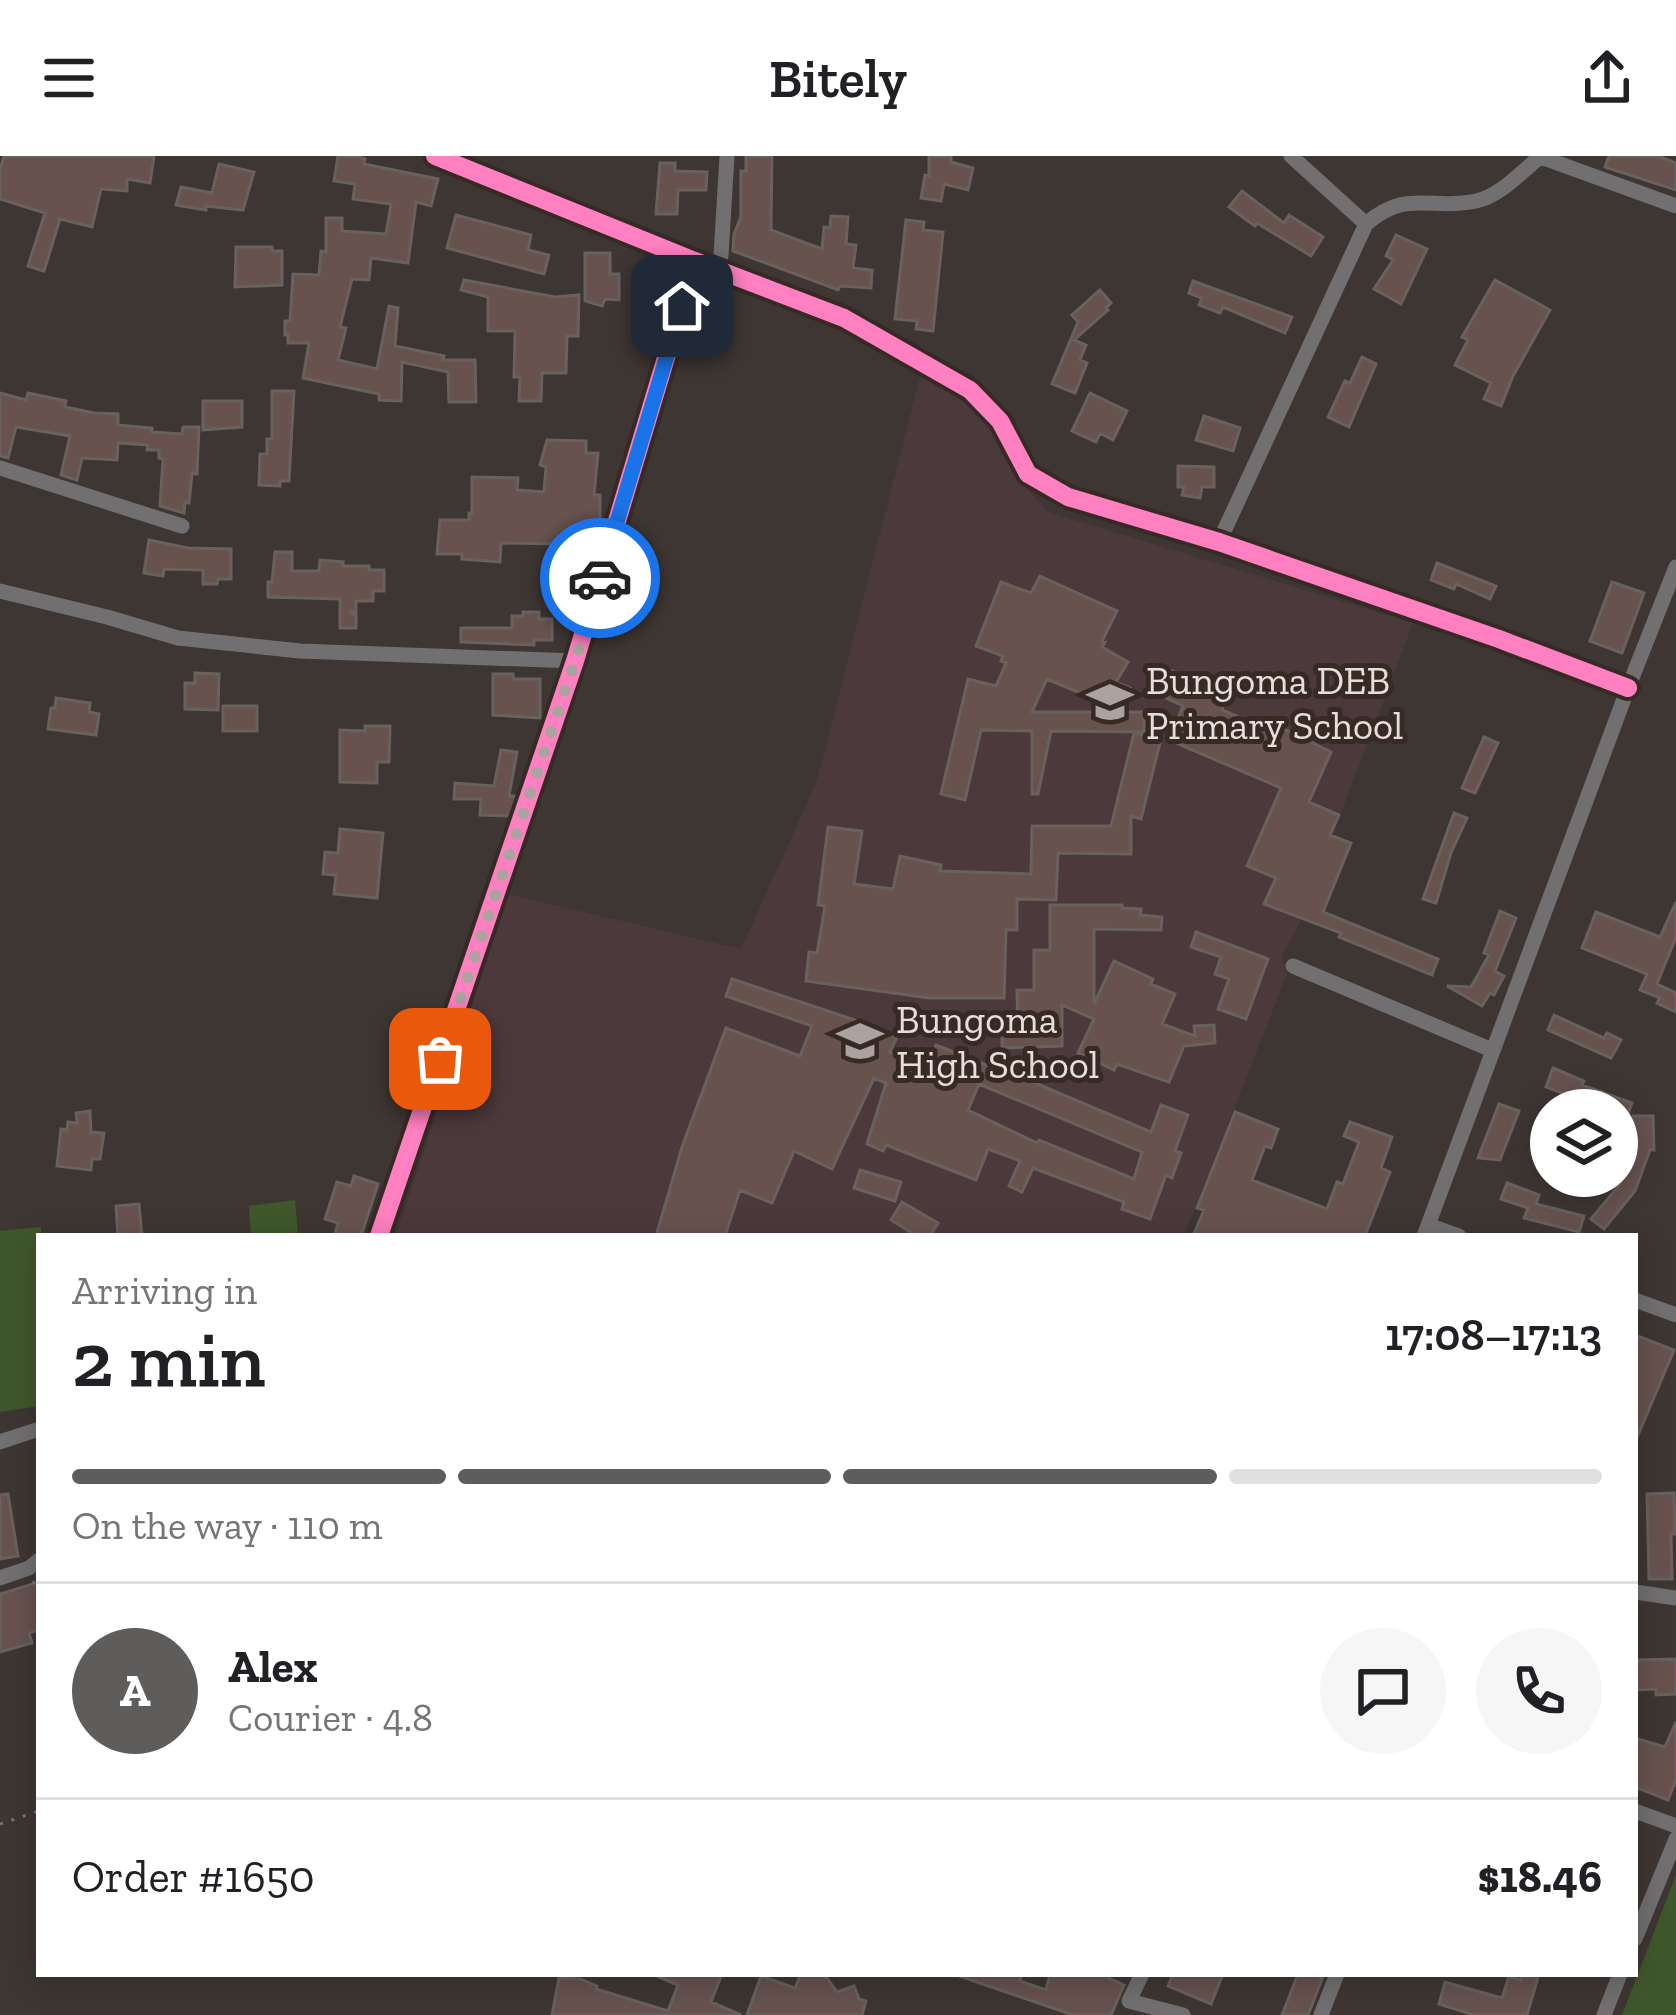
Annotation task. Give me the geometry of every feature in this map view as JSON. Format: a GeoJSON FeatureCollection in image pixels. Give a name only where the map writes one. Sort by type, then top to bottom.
{"type":"FeatureCollection","features":[{"type":"Feature","properties":{"kind":"street"},"geometry":{"type":"LineString","coordinates":[[435,156],[844,318],[970,389],[1000,422],[1028,474],[1068,496],[1219,542],[1628,688]]}},
{"type":"Feature","properties":{"kind":"street"},"geometry":{"type":"LineString","coordinates":[[716,269],[721,256],[727,156]]}},
{"type":"Feature","properties":{"kind":"street"},"geometry":{"type":"LineString","coordinates":[[1291,156],[1366,224]]}},
{"type":"Feature","properties":{"kind":"street"},"geometry":{"type":"LineString","coordinates":[[1219,542],[1366,224],[1380,211],[1401,202],[1464,202],[1487,197],[1539,157],[1676,206]]}},
{"type":"Feature","properties":{"kind":"street"},"geometry":{"type":"LineString","coordinates":[[380,1233],[575,661],[695,261]]}},
{"type":"Feature","properties":{"kind":"street"},"geometry":{"type":"LineString","coordinates":[[0,468],[182,526]]}},
{"type":"Feature","properties":{"kind":"street"},"geometry":{"type":"LineString","coordinates":[[1426,1230],[1676,567]]}},
{"type":"Feature","properties":{"kind":"street"},"geometry":{"type":"LineString","coordinates":[[0,591],[178,638],[300,651],[575,661]]}},
{"type":"Feature","properties":{"kind":"street"},"geometry":{"type":"LineString","coordinates":[[1293,966],[1492,1050]]}},
{"type":"Feature","properties":{"kind":"street"},"geometry":{"type":"LineString","coordinates":[[1638,1301],[1676,1316]]}},
{"type":"Feature","properties":{"kind":"street"},"geometry":{"type":"LineString","coordinates":[[0,1442],[36,1430]]}},
{"type":"Feature","properties":{"kind":"street"},"geometry":{"type":"LineString","coordinates":[[0,1578],[36,1562]]}},
{"type":"Feature","properties":{"kind":"street"},"geometry":{"type":"LineString","coordinates":[[1638,1592],[1676,1598]]}},
{"type":"Feature","properties":{"kind":"street"},"geometry":{"type":"LineString","coordinates":[[1638,1811],[1676,1826]]}},
{"type":"Feature","properties":{"kind":"street"},"geometry":{"type":"LineString","coordinates":[[1638,1932],[1676,1839]]}},
{"type":"Feature","properties":{"kind":"street"},"geometry":{"type":"LineString","coordinates":[[1141,1977],[1129,2001],[1183,2015]]}},
{"type":"Feature","properties":{"kind":"street"},"geometry":{"type":"LineString","coordinates":[[1321,2015],[1335,1977]]}},
{"type":"Feature","properties":{"kind":"street"},"geometry":{"type":"LineString","coordinates":[[1604,2015],[1619,1977]]}},
{"type":"Feature","properties":{"kind":"path"},"geometry":{"type":"LineString","coordinates":[[0,1824],[36,1812]]}},
{"type":"Feature","properties":{"kind":"shaded area"},"geometry":{"type":"Polygon","coordinates":[[[920,376],[978,405],[1000,433],[1026,487],[1048,512],[1413,623],[1296,932],[1281,956],[1287,974],[1185,1233],[397,1233],[508,894],[741,949],[817,781],[920,376]]]}},
{"type":"Feature","properties":{"kind":"green space"},"geometry":{"type":"Polygon","coordinates":[[[295,1200],[298,1233],[251,1233],[249,1206],[295,1200]]]}},
{"type":"Feature","properties":{"kind":"green space"},"geometry":{"type":"Polygon","coordinates":[[[41,1227],[41,1233],[36,1233],[36,1406],[0,1412],[0,1231],[41,1227]]]}},
{"type":"Feature","properties":{"kind":"green space"},"geometry":{"type":"Polygon","coordinates":[[[1676,1875],[1676,2015],[1622,2015],[1676,1875]]]}},
{"type":"Feature","properties":{"kind":"building"},"geometry":{"type":"Polygon","coordinates":[[[4,156],[154,156],[150,183],[127,179],[127,191],[101,189],[92,227],[60,219],[44,271],[28,266],[45,213],[0,199],[4,156]]]}},
{"type":"Feature","properties":{"kind":"building"},"geometry":{"type":"Polygon","coordinates":[[[338,156],[357,156],[365,159],[364,164],[438,179],[431,206],[416,202],[408,263],[371,258],[369,280],[352,279],[340,327],[346,328],[338,360],[377,369],[389,306],[398,308],[395,346],[444,356],[443,360],[475,360],[476,402],[449,402],[448,372],[402,362],[401,401],[379,400],[379,394],[303,378],[309,343],[288,343],[285,335],[293,274],[319,275],[321,251],[326,252],[326,218],[342,218],[342,231],[386,234],[391,204],[353,199],[355,184],[334,181],[338,156]]]}},
{"type":"Feature","properties":{"kind":"building"},"geometry":{"type":"Polygon","coordinates":[[[746,156],[772,156],[771,230],[822,249],[824,227],[830,228],[831,216],[848,217],[846,244],[856,245],[853,268],[872,270],[871,288],[840,286],[838,290],[733,251],[746,156]]]}},
{"type":"Feature","properties":{"kind":"building"},"geometry":{"type":"Polygon","coordinates":[[[929,156],[951,156],[951,162],[973,168],[968,190],[944,184],[941,201],[921,198],[925,175],[929,176],[929,156]]]}},
{"type":"Feature","properties":{"kind":"building"},"geometry":{"type":"Polygon","coordinates":[[[1609,156],[1658,156],[1676,163],[1676,190],[1605,167],[1609,156]]]}},
{"type":"Feature","properties":{"kind":"building"},"geometry":{"type":"Polygon","coordinates":[[[660,163],[675,163],[675,171],[707,172],[706,190],[678,190],[677,214],[656,214],[660,163]]]}},
{"type":"Feature","properties":{"kind":"building"},"geometry":{"type":"Polygon","coordinates":[[[219,164],[254,172],[243,210],[176,205],[181,187],[212,193],[219,164]]]}},
{"type":"Feature","properties":{"kind":"building"},"geometry":{"type":"Polygon","coordinates":[[[1242,191],[1284,223],[1289,215],[1323,237],[1311,256],[1229,207],[1242,191]]]}},
{"type":"Feature","properties":{"kind":"building"},"geometry":{"type":"Polygon","coordinates":[[[456,215],[531,235],[528,250],[549,255],[544,274],[447,248],[456,215]]]}},
{"type":"Feature","properties":{"kind":"building"},"geometry":{"type":"Polygon","coordinates":[[[906,220],[924,222],[923,230],[943,232],[933,331],[916,329],[917,321],[895,319],[906,220]]]}},
{"type":"Feature","properties":{"kind":"building"},"geometry":{"type":"Polygon","coordinates":[[[1396,235],[1427,249],[1401,304],[1374,289],[1393,260],[1386,256],[1396,235]]]}},
{"type":"Feature","properties":{"kind":"building"},"geometry":{"type":"Polygon","coordinates":[[[236,247],[282,251],[282,285],[235,287],[236,247]]]}},
{"type":"Feature","properties":{"kind":"building"},"geometry":{"type":"Polygon","coordinates":[[[585,253],[610,253],[610,274],[619,274],[619,300],[605,299],[602,306],[585,301],[585,253]]]}},
{"type":"Feature","properties":{"kind":"building"},"geometry":{"type":"Polygon","coordinates":[[[464,280],[555,297],[579,295],[578,336],[567,336],[566,373],[542,373],[541,401],[519,401],[520,377],[514,377],[515,331],[488,331],[488,297],[461,290],[464,280]]]}},
{"type":"Feature","properties":{"kind":"building"},"geometry":{"type":"Polygon","coordinates":[[[1495,280],[1550,310],[1501,406],[1484,399],[1491,383],[1455,365],[1468,340],[1462,337],[1495,280]]]}},
{"type":"Feature","properties":{"kind":"building"},"geometry":{"type":"Polygon","coordinates":[[[1193,281],[1292,317],[1285,333],[1223,307],[1220,313],[1199,305],[1202,298],[1189,293],[1193,281]]]}},
{"type":"Feature","properties":{"kind":"building"},"geometry":{"type":"Polygon","coordinates":[[[1100,290],[1111,303],[1074,340],[1086,345],[1080,360],[1087,363],[1075,393],[1052,384],[1078,322],[1072,315],[1100,290]]]}},
{"type":"Feature","properties":{"kind":"building"},"geometry":{"type":"Polygon","coordinates":[[[1362,357],[1376,364],[1349,427],[1328,417],[1362,357]]]}},
{"type":"Feature","properties":{"kind":"building"},"geometry":{"type":"Polygon","coordinates":[[[272,391],[294,391],[289,481],[280,481],[280,486],[259,485],[260,454],[267,454],[267,439],[272,439],[272,391]]]}},
{"type":"Feature","properties":{"kind":"building"},"geometry":{"type":"Polygon","coordinates":[[[0,393],[26,400],[28,393],[66,401],[65,407],[118,414],[118,425],[152,428],[152,432],[182,434],[183,427],[199,427],[197,474],[192,473],[184,513],[160,506],[163,459],[159,450],[147,450],[148,445],[118,443],[117,460],[82,458],[77,480],[61,475],[70,436],[16,427],[8,458],[0,456],[0,393]]]}},
{"type":"Feature","properties":{"kind":"building"},"geometry":{"type":"Polygon","coordinates":[[[1090,393],[1127,411],[1113,440],[1100,433],[1096,442],[1072,431],[1090,393]]]}},
{"type":"Feature","properties":{"kind":"building"},"geometry":{"type":"Polygon","coordinates":[[[203,401],[242,401],[242,427],[203,430],[203,401]]]}},
{"type":"Feature","properties":{"kind":"building"},"geometry":{"type":"Polygon","coordinates":[[[1204,416],[1240,428],[1233,451],[1196,440],[1204,416]]]}},
{"type":"Feature","properties":{"kind":"building"},"geometry":{"type":"Polygon","coordinates":[[[547,440],[586,441],[586,453],[598,453],[594,495],[600,495],[600,521],[584,521],[583,544],[575,544],[575,559],[562,558],[562,544],[501,543],[500,562],[437,554],[440,520],[469,520],[472,477],[518,478],[517,490],[544,492],[546,467],[540,465],[547,440]]]}},
{"type":"Feature","properties":{"kind":"building"},"geometry":{"type":"Polygon","coordinates":[[[1178,466],[1214,467],[1214,487],[1202,487],[1200,498],[1182,495],[1178,466]]]}},
{"type":"Feature","properties":{"kind":"building"},"geometry":{"type":"Polygon","coordinates":[[[149,540],[188,548],[231,549],[231,579],[203,584],[203,570],[164,569],[163,576],[144,573],[149,540]]]}},
{"type":"Feature","properties":{"kind":"building"},"geometry":{"type":"Polygon","coordinates":[[[275,552],[292,552],[292,571],[319,571],[320,560],[384,570],[384,591],[373,591],[373,601],[356,601],[356,612],[349,612],[356,615],[356,628],[340,628],[340,599],[268,597],[275,552]]]}},
{"type":"Feature","properties":{"kind":"building"},"geometry":{"type":"Polygon","coordinates":[[[1437,563],[1496,586],[1490,599],[1456,584],[1454,589],[1431,580],[1437,563]]]}},
{"type":"Feature","properties":{"kind":"building"},"geometry":{"type":"Polygon","coordinates":[[[1040,576],[1117,611],[1102,647],[1128,662],[1116,682],[1130,688],[1121,710],[1047,679],[1032,712],[1144,712],[1144,732],[1051,731],[1038,794],[1032,794],[1032,731],[981,730],[965,800],[941,794],[968,679],[996,686],[1006,663],[1001,661],[1003,656],[976,646],[1001,582],[1031,593],[1040,576]]]}},
{"type":"Feature","properties":{"kind":"building"},"geometry":{"type":"Polygon","coordinates":[[[1612,582],[1644,593],[1622,653],[1590,641],[1612,582]]]}},
{"type":"Feature","properties":{"kind":"building"},"geometry":{"type":"Polygon","coordinates":[[[523,612],[539,612],[539,619],[552,619],[552,640],[534,640],[534,645],[461,642],[461,628],[512,628],[512,616],[523,616],[523,612]]]}},
{"type":"Feature","properties":{"kind":"building"},"geometry":{"type":"Polygon","coordinates":[[[1172,671],[1227,694],[1222,710],[1275,733],[1278,726],[1331,752],[1309,802],[1339,815],[1330,835],[1351,843],[1323,912],[1438,959],[1432,975],[1264,904],[1276,878],[1247,866],[1281,788],[1169,740],[1183,706],[1160,695],[1172,671]]]}},
{"type":"Feature","properties":{"kind":"building"},"geometry":{"type":"Polygon","coordinates":[[[195,673],[219,674],[218,710],[185,709],[185,683],[195,683],[195,673]]]}},
{"type":"Feature","properties":{"kind":"building"},"geometry":{"type":"Polygon","coordinates":[[[493,674],[540,679],[540,718],[493,715],[493,674]]]}},
{"type":"Feature","properties":{"kind":"building"},"geometry":{"type":"Polygon","coordinates":[[[56,698],[90,703],[89,712],[99,714],[96,735],[48,729],[56,698]]]}},
{"type":"Feature","properties":{"kind":"building"},"geometry":{"type":"Polygon","coordinates":[[[223,706],[257,706],[257,731],[223,731],[223,706]]]}},
{"type":"Feature","properties":{"kind":"building"},"geometry":{"type":"Polygon","coordinates":[[[365,726],[390,726],[389,762],[377,762],[377,783],[340,782],[340,730],[365,731],[365,726]]]}},
{"type":"Feature","properties":{"kind":"building"},"geometry":{"type":"Polygon","coordinates":[[[1134,733],[1161,739],[1141,819],[1131,816],[1131,854],[1058,853],[1056,900],[1017,899],[1017,930],[1006,930],[1004,998],[929,998],[806,981],[809,952],[817,953],[825,906],[818,905],[828,827],[862,831],[854,884],[893,889],[900,856],[941,865],[940,871],[1031,874],[1032,826],[1111,826],[1134,733]]]}},
{"type":"Feature","properties":{"kind":"building"},"geometry":{"type":"Polygon","coordinates":[[[1484,737],[1498,743],[1475,793],[1462,788],[1484,737]]]}},
{"type":"Feature","properties":{"kind":"building"},"geometry":{"type":"Polygon","coordinates":[[[501,750],[517,752],[510,816],[480,815],[481,799],[454,799],[455,783],[494,786],[501,750]]]}},
{"type":"Feature","properties":{"kind":"building"},"geometry":{"type":"Polygon","coordinates":[[[1454,813],[1467,818],[1436,903],[1423,899],[1454,813]]]}},
{"type":"Feature","properties":{"kind":"building"},"geometry":{"type":"Polygon","coordinates":[[[340,829],[383,833],[377,898],[334,894],[336,875],[323,874],[325,852],[338,853],[340,829]]]}},
{"type":"Feature","properties":{"kind":"building"},"geometry":{"type":"Polygon","coordinates":[[[1676,902],[1676,937],[1657,984],[1676,993],[1676,1012],[1657,1003],[1660,998],[1640,990],[1647,974],[1582,948],[1596,912],[1660,937],[1676,902]]]}},
{"type":"Feature","properties":{"kind":"building"},"geometry":{"type":"Polygon","coordinates":[[[1050,905],[1122,905],[1141,909],[1140,915],[1162,917],[1161,930],[1094,929],[1094,1004],[1114,961],[1175,994],[1162,1024],[1195,1036],[1194,1026],[1214,1025],[1215,1043],[1184,1046],[1169,1082],[1117,1064],[1114,1070],[1078,1053],[1094,1019],[1062,1005],[1062,1046],[1002,1048],[1002,1030],[1018,1030],[1017,990],[1034,990],[1034,950],[1050,950],[1050,905]]]}},
{"type":"Feature","properties":{"kind":"building"},"geometry":{"type":"Polygon","coordinates":[[[1500,911],[1516,918],[1495,971],[1504,976],[1482,1006],[1447,986],[1471,987],[1489,955],[1484,953],[1500,911]]]}},
{"type":"Feature","properties":{"kind":"building"},"geometry":{"type":"Polygon","coordinates":[[[1196,932],[1268,959],[1246,1019],[1218,1009],[1229,979],[1215,974],[1221,957],[1191,947],[1196,932]]]}},
{"type":"Feature","properties":{"kind":"building"},"geometry":{"type":"Polygon","coordinates":[[[732,979],[873,1026],[897,1037],[890,1052],[928,1066],[936,1045],[1151,1132],[1161,1105],[1188,1115],[1175,1151],[1181,1153],[1172,1178],[1166,1175],[1150,1219],[1122,1209],[1124,1202],[1033,1168],[1022,1192],[1009,1186],[1020,1161],[988,1149],[976,1180],[886,1145],[883,1151],[867,1144],[886,1083],[874,1078],[832,1169],[794,1151],[772,1203],[740,1190],[726,1233],[657,1233],[682,1147],[726,1028],[800,1056],[812,1026],[726,996],[732,979]],[[979,1084],[968,1110],[1037,1143],[1134,1179],[1142,1152],[979,1084]]]}},
{"type":"Feature","properties":{"kind":"building"},"geometry":{"type":"Polygon","coordinates":[[[1554,1015],[1604,1038],[1607,1033],[1621,1040],[1611,1058],[1548,1030],[1554,1015]]]}},
{"type":"Feature","properties":{"kind":"building"},"geometry":{"type":"Polygon","coordinates":[[[1553,1068],[1593,1089],[1551,1089],[1546,1087],[1553,1068]]]}},
{"type":"Feature","properties":{"kind":"building"},"geometry":{"type":"Polygon","coordinates":[[[1499,1104],[1519,1111],[1500,1160],[1478,1158],[1499,1104]]]}},
{"type":"Feature","properties":{"kind":"building"},"geometry":{"type":"Polygon","coordinates":[[[90,1111],[91,1132],[104,1133],[100,1159],[92,1159],[91,1170],[57,1166],[61,1129],[67,1130],[68,1122],[77,1123],[76,1113],[90,1111]]]}},
{"type":"Feature","properties":{"kind":"building"},"geometry":{"type":"Polygon","coordinates":[[[1235,1112],[1278,1129],[1271,1148],[1265,1146],[1252,1180],[1327,1209],[1337,1182],[1343,1184],[1359,1142],[1344,1136],[1350,1122],[1392,1137],[1381,1168],[1390,1172],[1366,1233],[1194,1233],[1204,1210],[1197,1208],[1235,1112]]]}},
{"type":"Feature","properties":{"kind":"building"},"geometry":{"type":"Polygon","coordinates":[[[1638,1116],[1653,1116],[1654,1150],[1638,1183],[1638,1116]]]}},
{"type":"Feature","properties":{"kind":"building"},"geometry":{"type":"Polygon","coordinates":[[[860,1170],[901,1182],[895,1201],[854,1188],[860,1170]]]}},
{"type":"Feature","properties":{"kind":"building"},"geometry":{"type":"Polygon","coordinates":[[[354,1176],[378,1184],[362,1233],[335,1233],[338,1223],[325,1219],[337,1182],[351,1186],[354,1176]]]}},
{"type":"Feature","properties":{"kind":"building"},"geometry":{"type":"Polygon","coordinates":[[[1507,1183],[1538,1197],[1536,1204],[1584,1216],[1579,1232],[1524,1218],[1528,1208],[1501,1199],[1507,1183]]]}},
{"type":"Feature","properties":{"kind":"building"},"geometry":{"type":"Polygon","coordinates":[[[1609,1197],[1630,1197],[1604,1229],[1591,1219],[1609,1197]]]}},
{"type":"Feature","properties":{"kind":"building"},"geometry":{"type":"Polygon","coordinates":[[[902,1202],[938,1223],[932,1233],[912,1233],[891,1220],[902,1202]]]}},
{"type":"Feature","properties":{"kind":"building"},"geometry":{"type":"Polygon","coordinates":[[[139,1204],[142,1233],[118,1233],[116,1206],[139,1204]]]}},
{"type":"Feature","properties":{"kind":"building"},"geometry":{"type":"Polygon","coordinates":[[[1638,1336],[1674,1350],[1638,1435],[1638,1336]]]}},
{"type":"Feature","properties":{"kind":"building"},"geometry":{"type":"Polygon","coordinates":[[[1674,1493],[1672,1579],[1649,1579],[1647,1494],[1674,1493]]]}},
{"type":"Feature","properties":{"kind":"building"},"geometry":{"type":"Polygon","coordinates":[[[8,1494],[18,1556],[0,1559],[0,1495],[8,1494]]]}},
{"type":"Feature","properties":{"kind":"building"},"geometry":{"type":"Polygon","coordinates":[[[36,1583],[36,1631],[29,1633],[32,1643],[0,1652],[0,1594],[36,1583]]]}},
{"type":"Feature","properties":{"kind":"building"},"geometry":{"type":"Polygon","coordinates":[[[1676,1659],[1676,1694],[1638,1690],[1638,1660],[1676,1659]]]}},
{"type":"Feature","properties":{"kind":"building"},"geometry":{"type":"Polygon","coordinates":[[[1676,1722],[1676,1780],[1668,1800],[1638,1788],[1638,1739],[1665,1747],[1676,1722]]]}},
{"type":"Feature","properties":{"kind":"building"},"geometry":{"type":"Polygon","coordinates":[[[659,1977],[721,1977],[711,2002],[741,2015],[552,2015],[559,1978],[580,1979],[596,1989],[668,2011],[678,1985],[659,1977]]]}},
{"type":"Feature","properties":{"kind":"building"},"geometry":{"type":"Polygon","coordinates":[[[761,1977],[795,1988],[800,1977],[826,1977],[837,1992],[854,1986],[859,1999],[866,2001],[862,2015],[747,2015],[761,1977]]]}},
{"type":"Feature","properties":{"kind":"building"},"geometry":{"type":"Polygon","coordinates":[[[962,1977],[1021,1977],[1020,1981],[1046,1990],[1049,1977],[1110,1977],[1124,1985],[1111,2015],[1073,2015],[962,1977]]]}},
{"type":"Feature","properties":{"kind":"building"},"geometry":{"type":"Polygon","coordinates":[[[1172,1977],[1222,1977],[1211,2004],[1168,1986],[1172,1977]]]}},
{"type":"Feature","properties":{"kind":"building"},"geometry":{"type":"Polygon","coordinates":[[[1297,1977],[1323,1977],[1308,2015],[1282,2015],[1297,1977]]]}},
{"type":"Feature","properties":{"kind":"building"},"geometry":{"type":"Polygon","coordinates":[[[1509,1977],[1538,1977],[1527,2015],[1474,2015],[1439,2004],[1445,1982],[1502,1998],[1509,1977]]]}},
{"type":"Feature","properties":{"kind":"cycle path"},"geometry":{"type":"LineString","coordinates":[[380,1233],[575,661],[695,261],[435,156]]}},
{"type":"Feature","properties":{"kind":"cycle path"},"geometry":{"type":"LineString","coordinates":[[695,261],[844,318],[970,390],[1000,421],[1028,474],[1068,497],[1219,542],[1628,688]]}},
{"type":"Feature","properties":{"kind":"way so far"},"geometry":{"type":"LineString","coordinates":[[440,1059],[600,578]]}},
{"type":"Feature","properties":{"kind":"place","name":"Bungoma DEB Primary School"},"geometry":{"type":"Point","coordinates":[1110,702]}},
{"type":"Feature","properties":{"kind":"place","name":"Bungoma High School"},"geometry":{"type":"Point","coordinates":[860,1041]}},
{"type":"Feature","properties":{"kind":"route"},"geometry":{"type":"LineString","coordinates":[[600,578],[682,306]]}}]}
